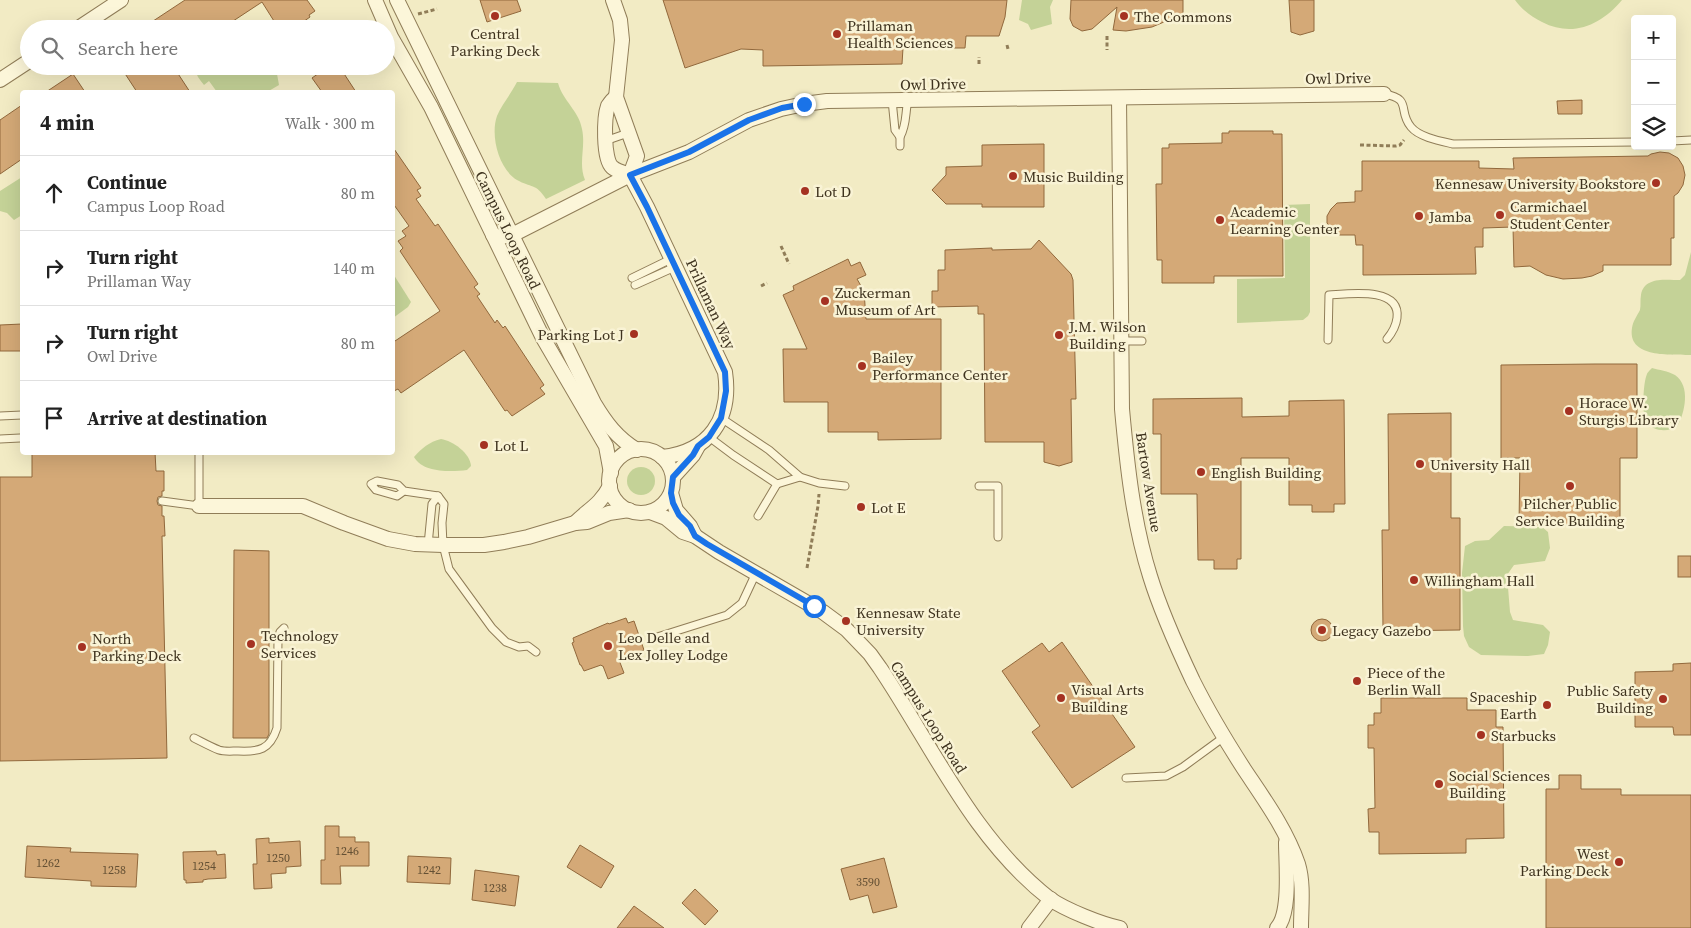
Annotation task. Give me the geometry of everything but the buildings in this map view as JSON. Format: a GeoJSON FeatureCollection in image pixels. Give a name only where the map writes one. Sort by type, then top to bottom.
{"type":"FeatureCollection","features":[{"type":"Feature","properties":{"kind":"street"},"geometry":{"type":"LineString","coordinates":[[91,20],[121,0]]}},
{"type":"Feature","properties":{"kind":"street","name":"Campus Loop Road"},"geometry":{"type":"LineString","coordinates":[[375,0],[383,20]]}},
{"type":"Feature","properties":{"kind":"street","name":"Campus Loop Road"},"geometry":{"type":"LineString","coordinates":[[397,0],[594,404],[620,439],[636,450]]}},
{"type":"Feature","properties":{"kind":"street"},"geometry":{"type":"LineString","coordinates":[[613,0],[620,20],[622,40],[616,97],[637,156],[630,175],[611,166],[608,160],[605,141],[608,105],[616,97]]}},
{"type":"Feature","properties":{"kind":"street","name":"Campus Loop Road"},"geometry":{"type":"LineString","coordinates":[[395,43],[431,107],[543,338],[606,446],[610,480]]}},
{"type":"Feature","properties":{"kind":"street"},"geometry":{"type":"LineString","coordinates":[[0,80],[20,67]]}},
{"type":"Feature","properties":{"kind":"street","name":"Owl Drive"},"geometry":{"type":"LineString","coordinates":[[512,235],[630,175],[689,152],[749,120],[782,108],[804,104],[827,101],[1384,94]]}},
{"type":"Feature","properties":{"kind":"street","name":"Bartow Avenue"},"geometry":{"type":"LineString","coordinates":[[1119,98],[1122,409],[1126,456],[1136,517],[1150,576],[1169,627],[1193,681],[1224,737],[1280,823],[1286,836],[1298,866],[1301,888],[1301,928]]}},
{"type":"Feature","properties":{"kind":"street","name":"Prillaman Way"},"geometry":{"type":"LineString","coordinates":[[630,175],[725,372],[726,391],[721,418],[709,437],[698,446],[671,456],[662,457]]}},
{"type":"Feature","properties":{"kind":"street"},"geometry":{"type":"LineString","coordinates":[[493,235],[500,237],[512,235]]}},
{"type":"Feature","properties":{"kind":"street","name":"Prillaman Way"},"geometry":{"type":"LineString","coordinates":[[673,477],[693,455],[698,446]]}},
{"type":"Feature","properties":{"kind":"street"},"geometry":{"type":"LineString","coordinates":[[199,506],[303,506],[372,534],[402,542],[443,546],[484,545],[528,538],[575,523],[587,522],[618,511],[650,512],[663,505],[671,493],[673,477],[671,469],[662,457],[654,452],[636,450],[627,453],[619,458],[614,466],[606,494],[597,505],[575,523]]}},
{"type":"Feature","properties":{"kind":"street"},"geometry":{"type":"LineString","coordinates":[[610,480],[616,500],[629,510]]}},
{"type":"Feature","properties":{"kind":"street","name":"Campus Loop Road"},"geometry":{"type":"LineString","coordinates":[[671,493],[676,510],[690,526],[695,536]]}},
{"type":"Feature","properties":{"kind":"street","name":"Campus Loop Road"},"geometry":{"type":"LineString","coordinates":[[650,512],[666,518],[683,532],[695,536],[719,552],[823,612],[846,629],[864,647],[893,687],[984,832],[1011,863],[1051,900],[1088,918],[1120,928]]}},
{"type":"Feature","properties":{"kind":"street","name":"Bartow Avenue"},"geometry":{"type":"LineString","coordinates":[[1277,928],[1284,911],[1286,836]]}},
{"type":"Feature","properties":{"kind":"street"},"geometry":{"type":"LineString","coordinates":[[1029,928],[1051,900]]}},
{"type":"Feature","properties":{"kind":"lane"},"geometry":{"type":"LineString","coordinates":[[1384,94],[1396,96],[1402,102],[1405,115],[1411,127],[1430,139],[1453,144],[1631,142]]}},
{"type":"Feature","properties":{"kind":"lane"},"geometry":{"type":"LineString","coordinates":[[892,100],[895,130],[900,137]]}},
{"type":"Feature","properties":{"kind":"lane"},"geometry":{"type":"LineString","coordinates":[[900,146],[900,137],[906,127],[905,115],[908,100]]}},
{"type":"Feature","properties":{"kind":"lane"},"geometry":{"type":"LineString","coordinates":[[605,141],[628,133]]}},
{"type":"Feature","properties":{"kind":"lane"},"geometry":{"type":"LineString","coordinates":[[1676,141],[1691,140]]}},
{"type":"Feature","properties":{"kind":"lane"},"geometry":{"type":"LineString","coordinates":[[634,282],[673,263]]}},
{"type":"Feature","properties":{"kind":"lane"},"geometry":{"type":"LineString","coordinates":[[1328,340],[1329,295],[1369,293],[1388,299],[1394,304],[1397,313],[1396,324],[1387,339]]}},
{"type":"Feature","properties":{"kind":"lane"},"geometry":{"type":"LineString","coordinates":[[1121,341],[1142,342]]}},
{"type":"Feature","properties":{"kind":"lane"},"geometry":{"type":"LineString","coordinates":[[0,416],[20,415]]}},
{"type":"Feature","properties":{"kind":"lane"},"geometry":{"type":"LineString","coordinates":[[721,418],[769,450],[800,477],[819,483],[845,486]]}},
{"type":"Feature","properties":{"kind":"lane"},"geometry":{"type":"LineString","coordinates":[[709,437],[777,484]]}},
{"type":"Feature","properties":{"kind":"lane"},"geometry":{"type":"LineString","coordinates":[[0,439],[20,438]]}},
{"type":"Feature","properties":{"kind":"lane"},"geometry":{"type":"LineString","coordinates":[[162,501],[199,506],[199,455]]}},
{"type":"Feature","properties":{"kind":"lane"},"geometry":{"type":"LineString","coordinates":[[758,516],[777,484],[800,477]]}},
{"type":"Feature","properties":{"kind":"lane"},"geometry":{"type":"LineString","coordinates":[[371,484],[376,490],[397,496],[404,491],[438,496],[444,504],[442,523],[443,546],[449,569],[492,628],[506,642],[519,647],[528,646],[536,652]]}},
{"type":"Feature","properties":{"kind":"lane"},"geometry":{"type":"LineString","coordinates":[[979,486],[998,486],[998,537]]}},
{"type":"Feature","properties":{"kind":"lane"},"geometry":{"type":"LineString","coordinates":[[428,545],[432,504],[438,496]]}},
{"type":"Feature","properties":{"kind":"lane"},"geometry":{"type":"LineString","coordinates":[[654,638],[727,615],[742,603],[756,573]]}},
{"type":"Feature","properties":{"kind":"lane"},"geometry":{"type":"LineString","coordinates":[[194,738],[221,750],[254,752],[269,744],[277,728],[278,639],[280,632],[284,628]]}},
{"type":"Feature","properties":{"kind":"lane"},"geometry":{"type":"LineString","coordinates":[[1126,778],[1166,776],[1183,767],[1224,737]]}},
{"type":"Feature","properties":{"kind":"path"},"geometry":{"type":"LineString","coordinates":[[418,14],[437,9]]}},
{"type":"Feature","properties":{"kind":"path"},"geometry":{"type":"LineString","coordinates":[[1107,36],[1107,50]]}},
{"type":"Feature","properties":{"kind":"path"},"geometry":{"type":"LineString","coordinates":[[1007,45],[1008,50]]}},
{"type":"Feature","properties":{"kind":"path"},"geometry":{"type":"LineString","coordinates":[[979,57],[979,64]]}},
{"type":"Feature","properties":{"kind":"path"},"geometry":{"type":"LineString","coordinates":[[1360,145],[1396,146],[1400,145],[1404,140]]}},
{"type":"Feature","properties":{"kind":"path"},"geometry":{"type":"LineString","coordinates":[[781,246],[788,264]]}},
{"type":"Feature","properties":{"kind":"path"},"geometry":{"type":"LineString","coordinates":[[761,286],[767,283]]}},
{"type":"Feature","properties":{"kind":"path"},"geometry":{"type":"LineString","coordinates":[[807,568],[818,506],[819,483]]}},
{"type":"Feature","properties":{"kind":"green space"},"geometry":{"type":"Polygon","coordinates":[[[1022,0],[1053,0],[1050,7],[1052,24],[1031,30],[1028,24],[1019,20],[1022,0]]]}},
{"type":"Feature","properties":{"kind":"green space"},"geometry":{"type":"Polygon","coordinates":[[[1515,0],[1622,0],[1614,9],[1596,22],[1575,29],[1565,29],[1553,27],[1538,20],[1524,10],[1515,0]]]}},
{"type":"Feature","properties":{"kind":"green space"},"geometry":{"type":"Polygon","coordinates":[[[197,75],[277,75],[279,85],[270,90],[216,90],[209,81],[204,85],[197,75]]]}},
{"type":"Feature","properties":{"kind":"green space"},"geometry":{"type":"Polygon","coordinates":[[[517,82],[558,83],[563,95],[578,117],[582,129],[582,167],[585,180],[546,199],[539,190],[517,180],[511,175],[505,168],[498,151],[495,133],[497,116],[517,82]]]}},
{"type":"Feature","properties":{"kind":"green space"},"geometry":{"type":"Polygon","coordinates":[[[20,178],[20,216],[14,220],[7,213],[0,211],[0,191],[20,178]]]}},
{"type":"Feature","properties":{"kind":"green space"},"geometry":{"type":"Polygon","coordinates":[[[1310,204],[1310,312],[1308,316],[1303,320],[1237,323],[1237,279],[1285,278],[1284,205],[1310,204]]]}},
{"type":"Feature","properties":{"kind":"green space"},"geometry":{"type":"Polygon","coordinates":[[[1691,252],[1691,355],[1653,353],[1644,350],[1632,338],[1632,328],[1640,310],[1643,289],[1651,282],[1657,280],[1680,280],[1685,275],[1691,252]]]}},
{"type":"Feature","properties":{"kind":"green space"},"geometry":{"type":"Polygon","coordinates":[[[395,277],[411,302],[408,307],[395,317],[395,277]]]}},
{"type":"Feature","properties":{"kind":"green space"},"geometry":{"type":"Polygon","coordinates":[[[1652,368],[1675,375],[1683,386],[1685,393],[1684,407],[1677,427],[1673,429],[1656,429],[1646,421],[1644,405],[1645,384],[1647,373],[1652,368]]]}},
{"type":"Feature","properties":{"kind":"green space"},"geometry":{"type":"Polygon","coordinates":[[[441,439],[456,445],[464,452],[471,466],[467,470],[446,471],[431,469],[418,462],[414,457],[426,446],[441,439]]]}},
{"type":"Feature","properties":{"kind":"green space"},"geometry":{"type":"Polygon","coordinates":[[[641,467],[651,471],[655,481],[651,491],[641,495],[631,491],[627,481],[631,471],[641,467]]]}},
{"type":"Feature","properties":{"kind":"green space"},"geometry":{"type":"Polygon","coordinates":[[[1504,526],[1542,527],[1548,532],[1550,548],[1545,561],[1514,565],[1507,575],[1510,612],[1513,620],[1543,625],[1550,632],[1544,654],[1528,656],[1481,655],[1469,647],[1464,636],[1462,573],[1465,546],[1475,541],[1489,540],[1504,526]]]}},
{"type":"Feature","properties":{"kind":"place","name":"Central Parking Deck"},"geometry":{"type":"Point","coordinates":[495,16]}},
{"type":"Feature","properties":{"kind":"place","name":"The Commons"},"geometry":{"type":"Point","coordinates":[1124,16]}},
{"type":"Feature","properties":{"kind":"place","name":"Prillaman Health Sciences"},"geometry":{"type":"Point","coordinates":[837,34]}},
{"type":"Feature","properties":{"kind":"place","name":"Music Building"},"geometry":{"type":"Point","coordinates":[1013,176]}},
{"type":"Feature","properties":{"kind":"place","name":"Kennesaw University Bookstore"},"geometry":{"type":"Point","coordinates":[1656,183]}},
{"type":"Feature","properties":{"kind":"place","name":"Lot D"},"geometry":{"type":"Point","coordinates":[805,191]}},
{"type":"Feature","properties":{"kind":"place","name":"Carmichael Student Center"},"geometry":{"type":"Point","coordinates":[1500,215]}},
{"type":"Feature","properties":{"kind":"place","name":"Jamba"},"geometry":{"type":"Point","coordinates":[1419,216]}},
{"type":"Feature","properties":{"kind":"place","name":"Academic Learning Center"},"geometry":{"type":"Point","coordinates":[1220,220]}},
{"type":"Feature","properties":{"kind":"place","name":"Zuckerman Museum of Art"},"geometry":{"type":"Point","coordinates":[825,301]}},
{"type":"Feature","properties":{"kind":"place","name":"Parking Lot J"},"geometry":{"type":"Point","coordinates":[634,334]}},
{"type":"Feature","properties":{"kind":"place","name":"J.M. Wilson Building"},"geometry":{"type":"Point","coordinates":[1059,335]}},
{"type":"Feature","properties":{"kind":"place","name":"Bailey Performance Center"},"geometry":{"type":"Point","coordinates":[862,366]}},
{"type":"Feature","properties":{"kind":"place","name":"Horace W. Sturgis Library"},"geometry":{"type":"Point","coordinates":[1569,411]}},
{"type":"Feature","properties":{"kind":"place","name":"Lot L"},"geometry":{"type":"Point","coordinates":[484,445]}},
{"type":"Feature","properties":{"kind":"place","name":"University Hall"},"geometry":{"type":"Point","coordinates":[1420,464]}},
{"type":"Feature","properties":{"kind":"place","name":"English Building"},"geometry":{"type":"Point","coordinates":[1201,472]}},
{"type":"Feature","properties":{"kind":"place","name":"Pilcher Public Service Building"},"geometry":{"type":"Point","coordinates":[1570,486]}},
{"type":"Feature","properties":{"kind":"place","name":"Lot E"},"geometry":{"type":"Point","coordinates":[861,507]}},
{"type":"Feature","properties":{"kind":"place","name":"Willingham Hall"},"geometry":{"type":"Point","coordinates":[1414,580]}},
{"type":"Feature","properties":{"kind":"place","name":"Kennesaw State University"},"geometry":{"type":"Point","coordinates":[846,621]}},
{"type":"Feature","properties":{"kind":"place","name":"Legacy Gazebo"},"geometry":{"type":"Point","coordinates":[1322,630]}},
{"type":"Feature","properties":{"kind":"place","name":"Technology Services"},"geometry":{"type":"Point","coordinates":[251,644]}},
{"type":"Feature","properties":{"kind":"place","name":"Leo Delle and Lex Jolley Lodge"},"geometry":{"type":"Point","coordinates":[608,646]}},
{"type":"Feature","properties":{"kind":"place","name":"North Parking Deck"},"geometry":{"type":"Point","coordinates":[82,647]}},
{"type":"Feature","properties":{"kind":"place","name":"Piece of the Berlin Wall"},"geometry":{"type":"Point","coordinates":[1357,681]}},
{"type":"Feature","properties":{"kind":"place","name":"Visual Arts Building"},"geometry":{"type":"Point","coordinates":[1061,698]}},
{"type":"Feature","properties":{"kind":"place","name":"Public Safety Building"},"geometry":{"type":"Point","coordinates":[1663,699]}},
{"type":"Feature","properties":{"kind":"place","name":"Spaceship Earth"},"geometry":{"type":"Point","coordinates":[1547,705]}},
{"type":"Feature","properties":{"kind":"place","name":"Starbucks"},"geometry":{"type":"Point","coordinates":[1481,735]}},
{"type":"Feature","properties":{"kind":"place","name":"Social Sciences Building"},"geometry":{"type":"Point","coordinates":[1439,784]}},
{"type":"Feature","properties":{"kind":"place","name":"West Parking Deck"},"geometry":{"type":"Point","coordinates":[1619,862]}},
{"type":"Feature","properties":{"kind":"route"},"geometry":{"type":"LineString","coordinates":[[804,104],[782,108],[749,120],[689,152],[630,175],[725,372],[726,391],[721,418],[709,437],[698,446],[693,455],[680,467],[673,477],[671,493],[673,503],[679,515],[690,526],[695,536],[719,552],[814,606]]}}]}
